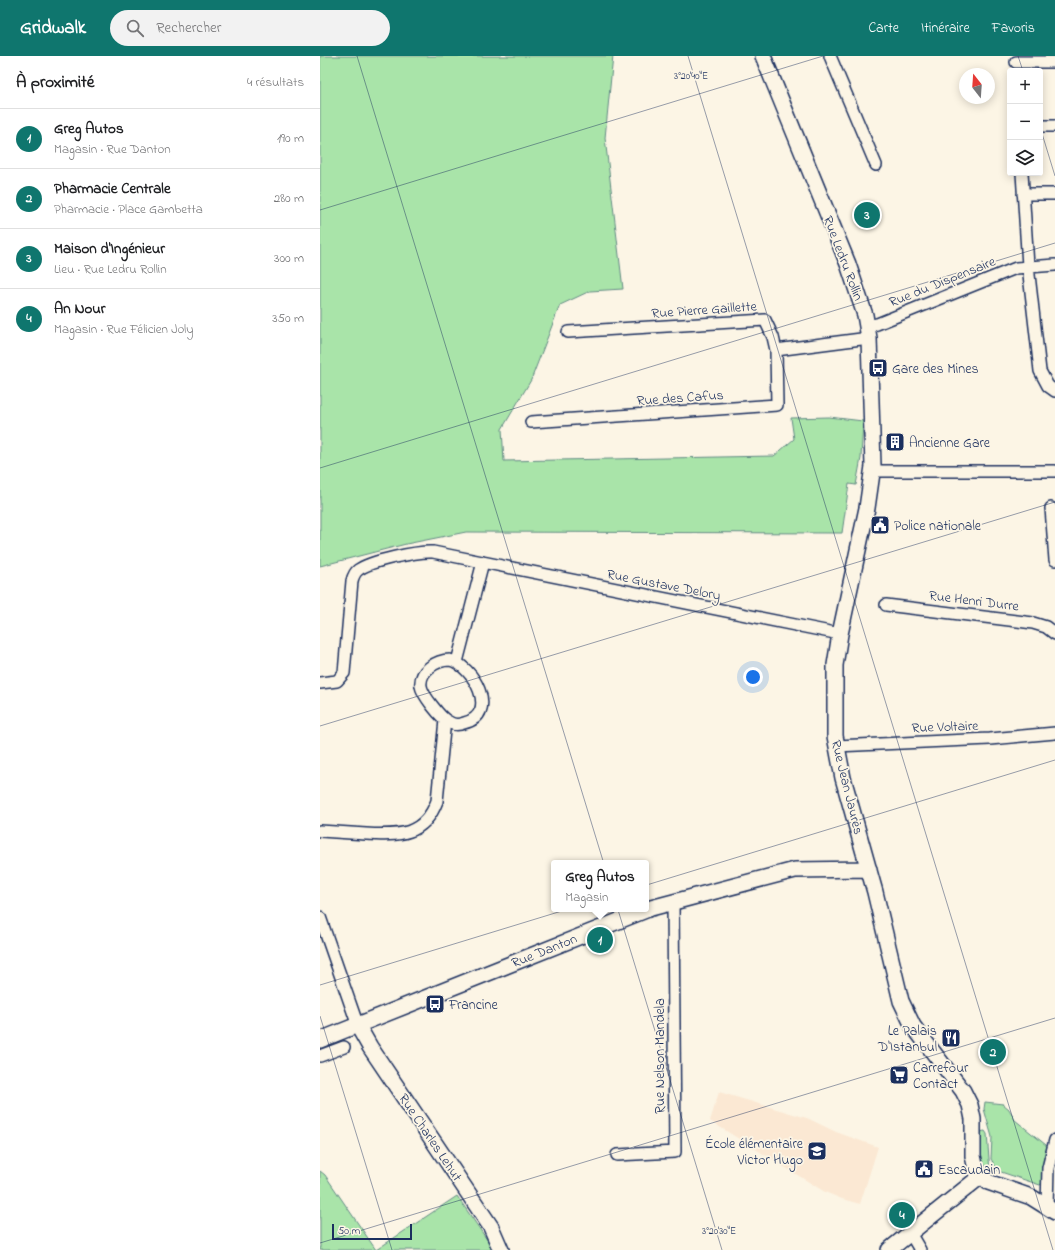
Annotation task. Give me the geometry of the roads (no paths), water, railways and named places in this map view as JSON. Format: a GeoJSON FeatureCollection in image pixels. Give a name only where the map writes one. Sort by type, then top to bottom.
{"type":"FeatureCollection","features":[{"type":"Feature","properties":{"kind":"street","name":"Rue Ledru Rollin"},"geometry":{"type":"LineString","coordinates":[[763,56],[860,296],[868,332],[873,471]]}},
{"type":"Feature","properties":{"kind":"street"},"geometry":{"type":"LineString","coordinates":[[830,56],[876,165]]}},
{"type":"Feature","properties":{"kind":"street"},"geometry":{"type":"LineString","coordinates":[[1015,63],[1055,62]]}},
{"type":"Feature","properties":{"kind":"street"},"geometry":{"type":"LineString","coordinates":[[1043,126],[1055,126]]}},
{"type":"Feature","properties":{"kind":"street"},"geometry":{"type":"LineString","coordinates":[[1022,176],[1028,266],[1040,371],[1051,389]]}},
{"type":"Feature","properties":{"kind":"street"},"geometry":{"type":"LineString","coordinates":[[1023,194],[1055,194]]}},
{"type":"Feature","properties":{"kind":"street","name":"Rue du Dispensaire"},"geometry":{"type":"LineString","coordinates":[[868,332],[877,324],[1010,270],[1028,266],[1055,265]]}},
{"type":"Feature","properties":{"kind":"street","name":"Rue Pierre Gaillette"},"geometry":{"type":"LineString","coordinates":[[568,332],[765,320],[773,337],[776,350]]}},
{"type":"Feature","properties":{"kind":"street"},"geometry":{"type":"LineString","coordinates":[[776,350],[868,332]]}},
{"type":"Feature","properties":{"kind":"street","name":"Rue des Cafus"},"geometry":{"type":"LineString","coordinates":[[531,422],[777,405],[776,350]]}},
{"type":"Feature","properties":{"kind":"street"},"geometry":{"type":"LineString","coordinates":[[873,471],[1055,471]]}},
{"type":"Feature","properties":{"kind":"street","name":"Rue Jean Jaurès"},"geometry":{"type":"LineString","coordinates":[[873,471],[840,634],[835,675],[834,726],[836,746],[843,778],[869,869],[901,1001],[913,1026],[963,1091],[970,1105],[973,1119],[973,1160],[981,1176]]}},
{"type":"Feature","properties":{"kind":"street"},"geometry":{"type":"LineString","coordinates":[[1051,508],[1055,560]]}},
{"type":"Feature","properties":{"kind":"street","name":"Rue Gustave Delory"},"geometry":{"type":"LineString","coordinates":[[320,683],[337,681],[344,673],[352,581],[359,570],[367,566],[420,552],[433,552],[840,634]]}},
{"type":"Feature","properties":{"kind":"street"},"geometry":{"type":"LineString","coordinates":[[458,657],[435,664],[426,671],[421,685],[424,694],[445,720],[457,724],[468,722],[477,714],[482,706],[479,690],[458,657],[483,562]]}},
{"type":"Feature","properties":{"kind":"street","name":"Rue Henri Durre"},"geometry":{"type":"LineString","coordinates":[[886,605],[1033,623],[1046,628],[1055,634]]}},
{"type":"Feature","properties":{"kind":"street"},"geometry":{"type":"LineString","coordinates":[[320,831],[391,836],[402,834],[414,829],[429,817],[436,801],[445,720]]}},
{"type":"Feature","properties":{"kind":"street","name":"Rue Voltaire"},"geometry":{"type":"LineString","coordinates":[[836,746],[990,739],[1055,733]]}},
{"type":"Feature","properties":{"kind":"street","name":"Rue Danton"},"geometry":{"type":"LineString","coordinates":[[649,910],[796,870],[869,869]]}},
{"type":"Feature","properties":{"kind":"street","name":"Rue Nelson Mandela"},"geometry":{"type":"LineString","coordinates":[[617,1155],[675,1152],[673,902]]}},
{"type":"Feature","properties":{"kind":"street","name":"Rue Danton"},"geometry":{"type":"LineString","coordinates":[[320,1040],[642,912]]}},
{"type":"Feature","properties":{"kind":"street"},"geometry":{"type":"LineString","coordinates":[[320,917],[358,1026]]}},
{"type":"Feature","properties":{"kind":"street","name":"Rue Charles Lehut"},"geometry":{"type":"LineString","coordinates":[[358,1026],[366,1041],[491,1227],[501,1250]]}},
{"type":"Feature","properties":{"kind":"street"},"geometry":{"type":"LineString","coordinates":[[320,1056],[344,1047]]}},
{"type":"Feature","properties":{"kind":"street"},"geometry":{"type":"LineString","coordinates":[[1051,1209],[1048,1168],[1055,1140]]}},
{"type":"Feature","properties":{"kind":"street"},"geometry":{"type":"LineString","coordinates":[[889,1250],[981,1176],[993,1184],[1031,1197],[1051,1209]]}},
{"type":"Feature","properties":{"kind":"street"},"geometry":{"type":"LineString","coordinates":[[910,1233],[920,1250]]}},
{"type":"Feature","properties":{"kind":"place","name":"Maison d'Ingénieur"},"geometry":{"type":"Point","coordinates":[867,215]}},
{"type":"Feature","properties":{"kind":"place","name":"Gare des Mines"},"geometry":{"type":"Point","coordinates":[878,368]}},
{"type":"Feature","properties":{"kind":"place","name":"Ancienne Gare"},"geometry":{"type":"Point","coordinates":[895,442]}},
{"type":"Feature","properties":{"kind":"place","name":"Police nationale"},"geometry":{"type":"Point","coordinates":[880,525]}},
{"type":"Feature","properties":{"kind":"place","name":"Greg Autos"},"geometry":{"type":"Point","coordinates":[600,940]}},
{"type":"Feature","properties":{"kind":"place","name":"Francine"},"geometry":{"type":"Point","coordinates":[435,1004]}},
{"type":"Feature","properties":{"kind":"place","name":"Le Palais D'Istanbul"},"geometry":{"type":"Point","coordinates":[951,1038]}},
{"type":"Feature","properties":{"kind":"place","name":"Pharmacie Centrale"},"geometry":{"type":"Point","coordinates":[993,1052]}},
{"type":"Feature","properties":{"kind":"place","name":"Carrefour Contact"},"geometry":{"type":"Point","coordinates":[899,1075]}},
{"type":"Feature","properties":{"kind":"place","name":"École élémentaire Victor Hugo"},"geometry":{"type":"Point","coordinates":[817,1151]}},
{"type":"Feature","properties":{"kind":"place","name":"Escaudain"},"geometry":{"type":"Point","coordinates":[924,1169]}},
{"type":"Feature","properties":{"kind":"place","name":"An Nour"},"geometry":{"type":"Point","coordinates":[902,1215]}}]}
